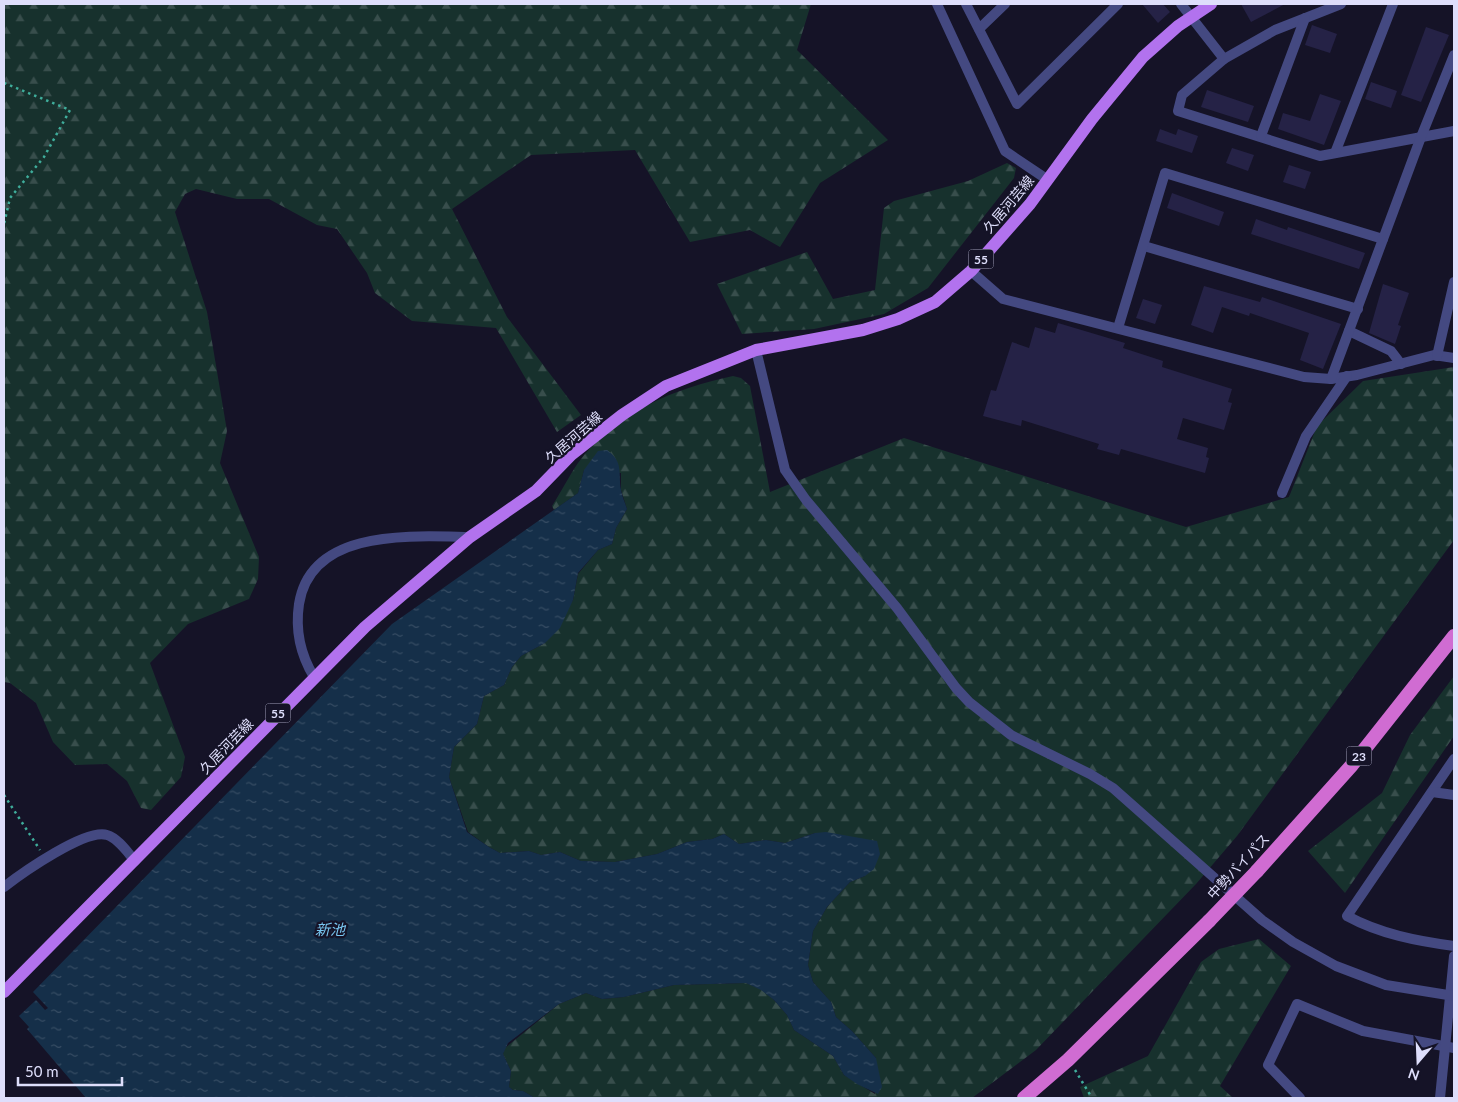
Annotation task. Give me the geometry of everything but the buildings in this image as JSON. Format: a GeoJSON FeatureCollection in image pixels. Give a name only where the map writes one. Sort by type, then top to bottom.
{"type":"FeatureCollection","features":[{"type":"Feature","properties":{"kind":"highway","name":"中勢バイパス"},"geometry":{"type":"LineString","coordinates":[[1024,1098],[1068,1060],[1257,871],[1352,765],[1454,636]]}},
{"type":"Feature","properties":{"kind":"main road","name":"久居河芸線"},"geometry":{"type":"LineString","coordinates":[[4,992],[314,677],[397,598],[470,537],[536,491],[571,455],[640,402],[666,386],[756,350],[863,330],[898,319],[934,302],[971,270],[1030,204],[1124,78],[1161,40],[1211,4]]}},
{"type":"Feature","properties":{"kind":"street"},"geometry":{"type":"LineString","coordinates":[[937,4],[1004,152],[1048,180]]}},
{"type":"Feature","properties":{"kind":"street"},"geometry":{"type":"LineString","coordinates":[[966,4],[1017,104],[1118,4]]}},
{"type":"Feature","properties":{"kind":"street"},"geometry":{"type":"LineString","coordinates":[[978,29],[1005,4]]}},
{"type":"Feature","properties":{"kind":"street"},"geometry":{"type":"LineString","coordinates":[[1181,4],[1224,59]]}},
{"type":"Feature","properties":{"kind":"street"},"geometry":{"type":"LineString","coordinates":[[1341,4],[1275,30],[1224,59],[1182,95],[1178,111],[1320,156],[1454,131]]}},
{"type":"Feature","properties":{"kind":"street"},"geometry":{"type":"LineString","coordinates":[[1335,153],[1393,4]]}},
{"type":"Feature","properties":{"kind":"street"},"geometry":{"type":"LineString","coordinates":[[1261,136],[1305,18]]}},
{"type":"Feature","properties":{"kind":"street"},"geometry":{"type":"LineString","coordinates":[[1332,379],[1421,137],[1454,55]]}},
{"type":"Feature","properties":{"kind":"street"},"geometry":{"type":"LineString","coordinates":[[1118,328],[1165,173],[1383,239]]}},
{"type":"Feature","properties":{"kind":"street"},"geometry":{"type":"LineString","coordinates":[[1144,246],[1358,309]]}},
{"type":"Feature","properties":{"kind":"street"},"geometry":{"type":"LineString","coordinates":[[971,270],[1003,299],[1304,377],[1332,379],[1437,356],[1454,358]]}},
{"type":"Feature","properties":{"kind":"street"},"geometry":{"type":"LineString","coordinates":[[1437,356],[1454,282]]}},
{"type":"Feature","properties":{"kind":"street"},"geometry":{"type":"LineString","coordinates":[[1349,332],[1391,351],[1401,364]]}},
{"type":"Feature","properties":{"kind":"street"},"geometry":{"type":"LineString","coordinates":[[756,350],[785,470],[806,500],[897,608],[969,702],[1011,736],[1090,774],[1113,788],[1262,920],[1293,942],[1336,966],[1363,978],[1386,985],[1452,996]]}},
{"type":"Feature","properties":{"kind":"street"},"geometry":{"type":"LineString","coordinates":[[1282,493],[1306,436],[1347,376]]}},
{"type":"Feature","properties":{"kind":"street"},"geometry":{"type":"LineString","coordinates":[[314,677],[304,660],[299,643],[298,612],[300,595],[308,579],[320,565],[346,547],[363,542],[389,538],[470,537]]}},
{"type":"Feature","properties":{"kind":"street"},"geometry":{"type":"LineString","coordinates":[[1454,759],[1347,916],[1365,926],[1393,935],[1454,946]]}},
{"type":"Feature","properties":{"kind":"street"},"geometry":{"type":"LineString","coordinates":[[1432,792],[1454,795]]}},
{"type":"Feature","properties":{"kind":"street"},"geometry":{"type":"LineString","coordinates":[[4,886],[79,840],[100,833],[109,835],[135,861]]}},
{"type":"Feature","properties":{"kind":"street"},"geometry":{"type":"LineString","coordinates":[[1440,1098],[1450,1048],[1454,956]]}},
{"type":"Feature","properties":{"kind":"street"},"geometry":{"type":"LineString","coordinates":[[1300,1098],[1268,1065],[1297,1004],[1363,1031],[1450,1048]]}},
{"type":"Feature","properties":{"kind":"path"},"geometry":{"type":"LineString","coordinates":[[4,83],[70,110],[44,158],[10,198],[4,224]]}},
{"type":"Feature","properties":{"kind":"path"},"geometry":{"type":"LineString","coordinates":[[4,795],[46,860]]}},
{"type":"Feature","properties":{"kind":"path"},"geometry":{"type":"LineString","coordinates":[[1068,1060],[1092,1098]]}},
{"type":"Feature","properties":{"kind":"green space"},"geometry":{"type":"Polygon","coordinates":[[[4,4],[811,4],[797,50],[888,140],[820,183],[780,247],[750,230],[690,242],[635,150],[531,155],[452,209],[507,317],[581,415],[557,432],[496,328],[412,321],[375,293],[367,273],[337,229],[317,225],[269,199],[237,199],[196,189],[185,194],[175,212],[207,312],[227,431],[220,463],[259,557],[258,579],[249,599],[188,624],[150,663],[185,757],[181,777],[151,810],[141,808],[127,781],[107,764],[75,765],[53,742],[36,703],[10,683],[4,682],[4,4]]]}},
{"type":"Feature","properties":{"kind":"green space"},"geometry":{"type":"Polygon","coordinates":[[[1007,163],[1016,168],[1014,178],[928,288],[884,314],[814,329],[742,334],[717,284],[807,252],[833,299],[875,290],[884,208],[894,201],[968,181],[1007,163]]]}},
{"type":"Feature","properties":{"kind":"green space"},"geometry":{"type":"Polygon","coordinates":[[[1454,367],[1454,540],[1237,836],[1196,884],[1036,1050],[972,1098],[535,1098],[523,1091],[513,1090],[509,1087],[511,1071],[503,1054],[505,1048],[559,1004],[586,993],[602,999],[624,997],[674,985],[746,983],[761,989],[774,1000],[787,1015],[794,1030],[833,1056],[844,1075],[875,1094],[876,1058],[852,1031],[836,1017],[831,1002],[813,982],[808,965],[813,931],[827,907],[850,882],[865,876],[815,833],[785,843],[766,840],[739,844],[724,834],[712,839],[687,842],[657,854],[615,862],[581,861],[560,852],[541,855],[529,851],[500,853],[468,832],[449,777],[454,747],[477,724],[484,696],[504,685],[512,667],[521,656],[545,643],[573,600],[578,574],[598,550],[612,544],[616,528],[627,509],[621,490],[621,473],[584,470],[578,493],[554,510],[552,506],[578,463],[609,430],[647,405],[689,388],[733,376],[741,378],[750,386],[770,492],[904,438],[1186,527],[1289,497],[1317,426],[1363,381],[1454,367]]]}},
{"type":"Feature","properties":{"kind":"green space"},"geometry":{"type":"Polygon","coordinates":[[[1454,676],[1454,736],[1345,893],[1308,851],[1382,793],[1410,735],[1454,676]]]}},
{"type":"Feature","properties":{"kind":"green space"},"geometry":{"type":"Polygon","coordinates":[[[1259,939],[1291,966],[1220,1086],[1233,1098],[1084,1098],[1080,1087],[1148,1056],[1201,962],[1219,949],[1259,939]]]}},
{"type":"Feature","properties":{"kind":"water","name":"新池"},"geometry":{"type":"Polygon","coordinates":[[[607,450],[618,463],[621,490],[627,509],[616,528],[612,544],[598,550],[578,573],[573,600],[560,628],[545,643],[521,656],[512,667],[504,685],[484,696],[477,724],[454,747],[449,777],[467,832],[500,853],[529,851],[541,855],[560,852],[581,861],[615,862],[657,854],[687,842],[712,839],[724,834],[739,844],[766,840],[785,843],[815,833],[826,832],[877,841],[880,854],[874,869],[865,876],[850,882],[827,907],[813,931],[808,965],[813,982],[831,1002],[836,1017],[852,1031],[876,1058],[882,1087],[878,1094],[857,1084],[844,1075],[833,1056],[794,1030],[787,1015],[774,1000],[761,990],[746,983],[674,985],[624,997],[602,999],[586,993],[559,1004],[508,1043],[503,1054],[511,1071],[509,1087],[513,1090],[523,1091],[535,1098],[86,1098],[27,1029],[29,1027],[19,1016],[36,1000],[45,1010],[48,1008],[33,992],[392,624],[578,493],[584,470],[598,451],[607,450]]]}}]}
